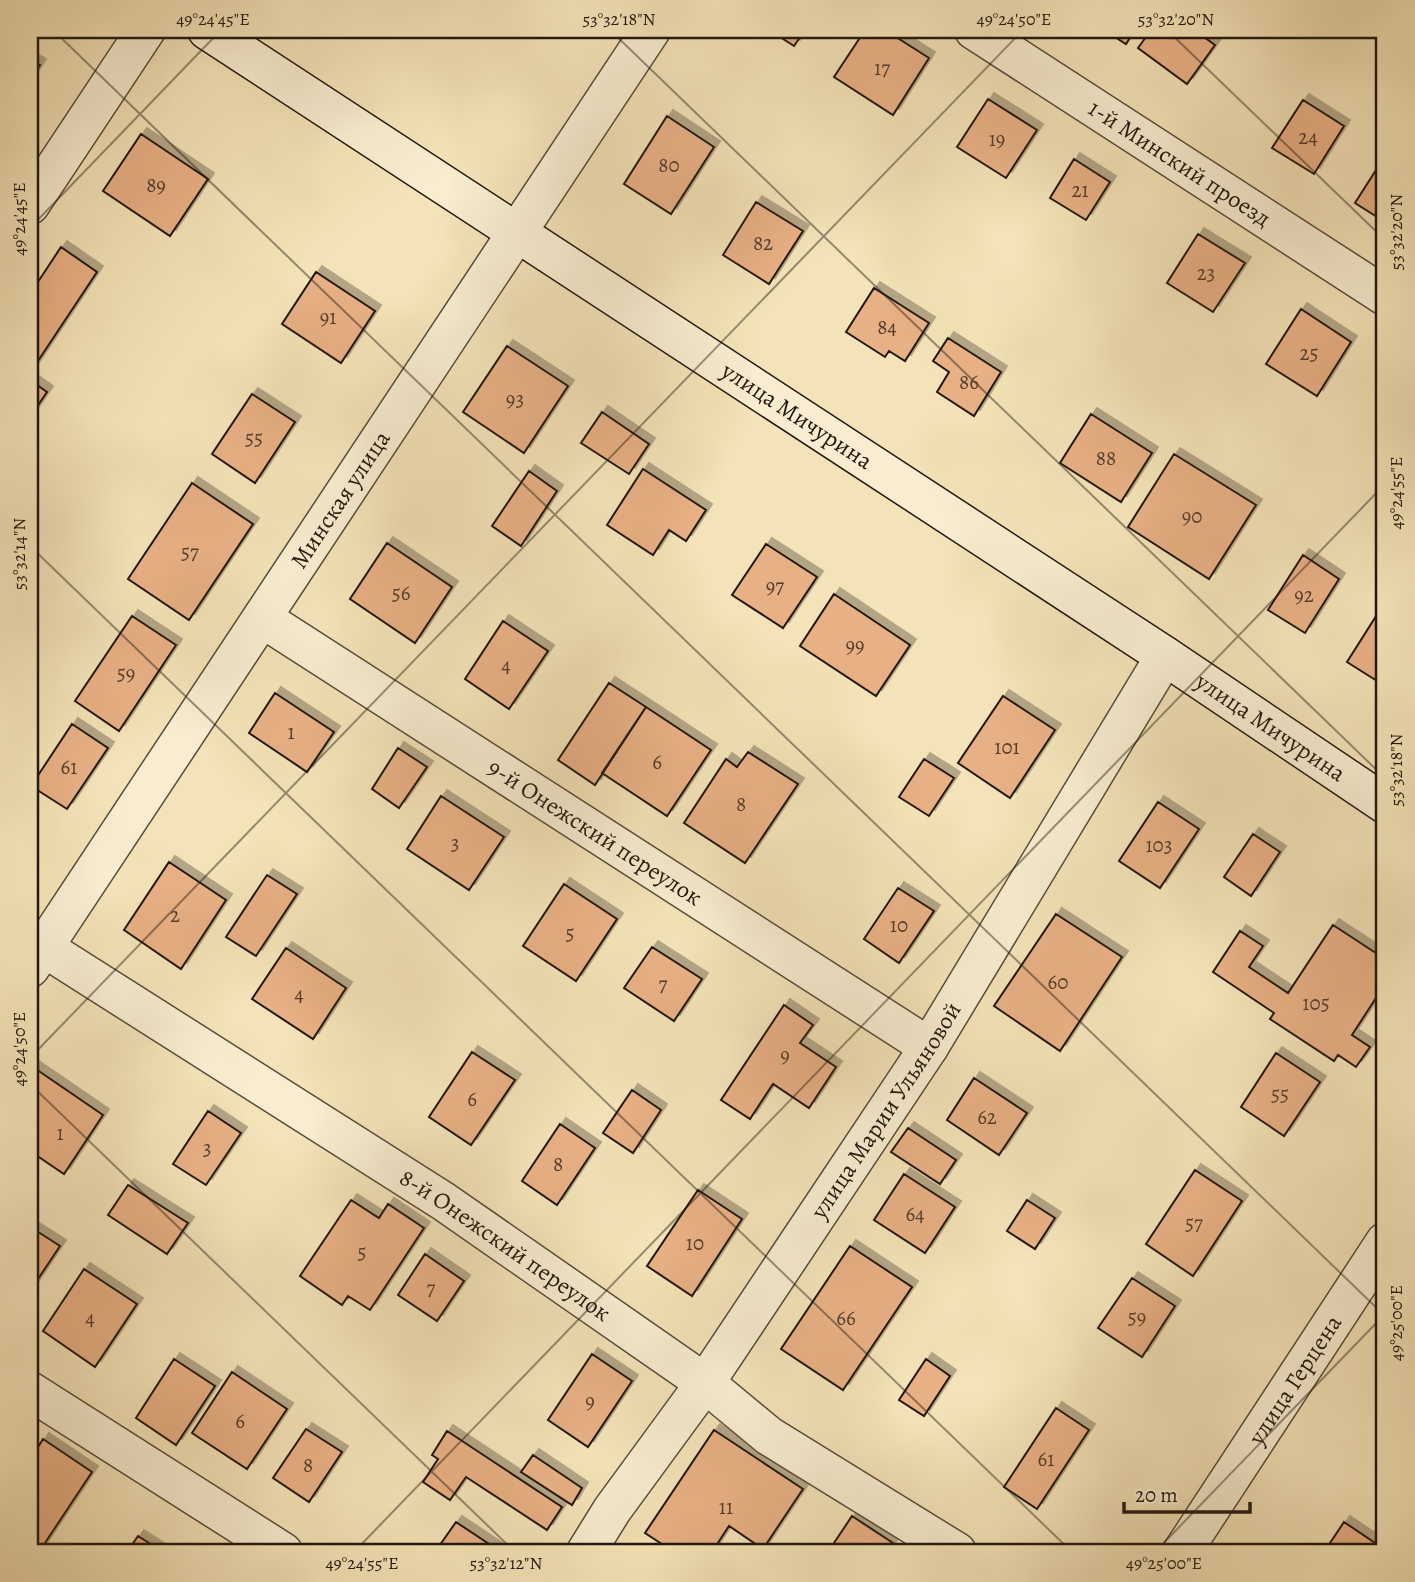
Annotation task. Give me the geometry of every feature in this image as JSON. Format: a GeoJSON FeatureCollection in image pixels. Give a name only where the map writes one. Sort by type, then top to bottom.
{"type":"FeatureCollection","features":[{"type":"Feature","properties":{"kind":"street"},"geometry":{"type":"LineString","coordinates":[[30,205],[146,30]]}},
{"type":"Feature","properties":{"kind":"street","name":"улица Мичурина"},"geometry":{"type":"LineString","coordinates":[[207,30],[1165,656],[1385,804]]}},
{"type":"Feature","properties":{"kind":"street","name":"Минская улица"},"geometry":{"type":"LineString","coordinates":[[37,958],[651,30]]}},
{"type":"Feature","properties":{"kind":"street","name":"1-й Минский проезд"},"geometry":{"type":"LineString","coordinates":[[974,30],[1385,296]]}},
{"type":"Feature","properties":{"kind":"street","name":"9-й Онежский переулок"},"geometry":{"type":"LineString","coordinates":[[262,618],[929,1047]]}},
{"type":"Feature","properties":{"kind":"street","name":"улица Марии Ульяновой"},"geometry":{"type":"LineString","coordinates":[[586,1552],[612,1510],[705,1382],[929,1047],[1165,656]]}},
{"type":"Feature","properties":{"kind":"street","name":"8-й Онежский переулок"},"geometry":{"type":"LineString","coordinates":[[37,958],[443,1201],[705,1382],[769,1436],[957,1552]]}},
{"type":"Feature","properties":{"kind":"street","name":"улица Герцена"},"geometry":{"type":"LineString","coordinates":[[1182,1552],[1385,1242]]}},
{"type":"Feature","properties":{"kind":"street"},"geometry":{"type":"LineString","coordinates":[[30,1391],[284,1552]]}},
{"type":"Feature","properties":{"kind":"building"},"geometry":{"type":"Polygon","coordinates":[[[769,30],[805,30],[794,46],[769,30]]]}},
{"type":"Feature","properties":{"kind":"building"},"geometry":{"type":"Polygon","coordinates":[[[865,30],[885,30],[929,58],[893,115],[834,77],[865,30]]]}},
{"type":"Feature","properties":{"kind":"building"},"geometry":{"type":"Polygon","coordinates":[[[1104,30],[1135,30],[1126,44],[1104,30]]]}},
{"type":"Feature","properties":{"kind":"building"},"geometry":{"type":"Polygon","coordinates":[[[1151,30],[1194,30],[1215,45],[1187,84],[1138,48],[1151,30]]]}},
{"type":"Feature","properties":{"kind":"building"},"geometry":{"type":"Polygon","coordinates":[[[30,59],[40,65],[30,80],[30,59]]]}},
{"type":"Feature","properties":{"kind":"building"},"geometry":{"type":"Polygon","coordinates":[[[988,99],[1037,130],[1006,178],[957,147],[988,99]]]}},
{"type":"Feature","properties":{"kind":"building"},"geometry":{"type":"Polygon","coordinates":[[[1303,100],[1344,126],[1314,174],[1272,148],[1303,100]]]}},
{"type":"Feature","properties":{"kind":"building"},"geometry":{"type":"Polygon","coordinates":[[[667,116],[714,147],[671,214],[624,184],[667,116]]]}},
{"type":"Feature","properties":{"kind":"building"},"geometry":{"type":"Polygon","coordinates":[[[141,134],[208,179],[170,236],[103,191],[141,134]]]}},
{"type":"Feature","properties":{"kind":"building"},"geometry":{"type":"Polygon","coordinates":[[[1385,156],[1385,222],[1355,203],[1385,156]]]}},
{"type":"Feature","properties":{"kind":"building"},"geometry":{"type":"Polygon","coordinates":[[[1074,159],[1110,182],[1086,220],[1050,198],[1074,159]]]}},
{"type":"Feature","properties":{"kind":"building"},"geometry":{"type":"Polygon","coordinates":[[[756,202],[803,231],[769,284],[723,255],[756,202]]]}},
{"type":"Feature","properties":{"kind":"building"},"geometry":{"type":"Polygon","coordinates":[[[1198,234],[1245,263],[1213,312],[1167,283],[1198,234]]]}},
{"type":"Feature","properties":{"kind":"building"},"geometry":{"type":"Polygon","coordinates":[[[61,247],[97,272],[30,373],[30,294],[61,247]]]}},
{"type":"Feature","properties":{"kind":"building"},"geometry":{"type":"Polygon","coordinates":[[[316,272],[375,311],[341,363],[282,324],[316,272]]]}},
{"type":"Feature","properties":{"kind":"building"},"geometry":{"type":"Polygon","coordinates":[[[874,288],[929,323],[905,361],[889,351],[885,357],[846,332],[874,288]]]}},
{"type":"Feature","properties":{"kind":"building"},"geometry":{"type":"Polygon","coordinates":[[[1301,309],[1351,342],[1317,396],[1266,364],[1301,309]]]}},
{"type":"Feature","properties":{"kind":"building"},"geometry":{"type":"Polygon","coordinates":[[[948,338],[1001,372],[974,416],[937,392],[949,372],[933,361],[948,338]]]}},
{"type":"Feature","properties":{"kind":"building"},"geometry":{"type":"Polygon","coordinates":[[[507,346],[568,386],[524,453],[463,412],[507,346]]]}},
{"type":"Feature","properties":{"kind":"building"},"geometry":{"type":"Polygon","coordinates":[[[30,380],[47,392],[30,417],[30,380]]]}},
{"type":"Feature","properties":{"kind":"building"},"geometry":{"type":"Polygon","coordinates":[[[252,394],[295,422],[255,483],[212,454],[252,394]]]}},
{"type":"Feature","properties":{"kind":"building"},"geometry":{"type":"Polygon","coordinates":[[[602,412],[649,444],[629,474],[581,443],[602,412]]]}},
{"type":"Feature","properties":{"kind":"building"},"geometry":{"type":"Polygon","coordinates":[[[1091,414],[1152,453],[1121,502],[1060,463],[1091,414]]]}},
{"type":"Feature","properties":{"kind":"building"},"geometry":{"type":"Polygon","coordinates":[[[1174,454],[1256,505],[1209,579],[1128,527],[1174,454]]]}},
{"type":"Feature","properties":{"kind":"building"},"geometry":{"type":"Polygon","coordinates":[[[643,469],[706,510],[686,541],[669,530],[653,555],[607,525],[643,469]]]}},
{"type":"Feature","properties":{"kind":"building"},"geometry":{"type":"Polygon","coordinates":[[[529,471],[557,491],[521,546],[492,526],[529,471]]]}},
{"type":"Feature","properties":{"kind":"building"},"geometry":{"type":"Polygon","coordinates":[[[192,483],[253,524],[189,620],[128,579],[192,483]]]}},
{"type":"Feature","properties":{"kind":"building"},"geometry":{"type":"Polygon","coordinates":[[[387,543],[452,587],[415,643],[350,599],[387,543]]]}},
{"type":"Feature","properties":{"kind":"building"},"geometry":{"type":"Polygon","coordinates":[[[766,544],[817,577],[783,628],[732,595],[766,544]]]}},
{"type":"Feature","properties":{"kind":"building"},"geometry":{"type":"Polygon","coordinates":[[[1303,555],[1339,579],[1305,633],[1268,610],[1303,555]]]}},
{"type":"Feature","properties":{"kind":"building"},"geometry":{"type":"Polygon","coordinates":[[[834,594],[910,645],[876,696],[800,646],[834,594]]]}},
{"type":"Feature","properties":{"kind":"building"},"geometry":{"type":"Polygon","coordinates":[[[1385,602],[1385,686],[1347,662],[1385,602]]]}},
{"type":"Feature","properties":{"kind":"building"},"geometry":{"type":"Polygon","coordinates":[[[132,616],[176,645],[119,731],[75,701],[132,616]]]}},
{"type":"Feature","properties":{"kind":"building"},"geometry":{"type":"Polygon","coordinates":[[[503,621],[548,651],[509,709],[465,679],[503,621]]]}},
{"type":"Feature","properties":{"kind":"building"},"geometry":{"type":"Polygon","coordinates":[[[609,683],[646,707],[595,785],[558,760],[609,683]]]}},
{"type":"Feature","properties":{"kind":"building"},"geometry":{"type":"Polygon","coordinates":[[[275,693],[334,732],[307,772],[249,733],[275,693]]]}},
{"type":"Feature","properties":{"kind":"building"},"geometry":{"type":"Polygon","coordinates":[[[1003,696],[1055,730],[1010,798],[958,763],[1003,696]]]}},
{"type":"Feature","properties":{"kind":"building"},"geometry":{"type":"Polygon","coordinates":[[[646,707],[711,750],[667,816],[602,773],[646,707]]]}},
{"type":"Feature","properties":{"kind":"building"},"geometry":{"type":"Polygon","coordinates":[[[72,724],[108,748],[67,809],[31,786],[72,724]]]}},
{"type":"Feature","properties":{"kind":"building"},"geometry":{"type":"Polygon","coordinates":[[[398,748],[427,767],[399,808],[372,789],[398,748]]]}},
{"type":"Feature","properties":{"kind":"building"},"geometry":{"type":"Polygon","coordinates":[[[748,752],[798,784],[745,863],[684,823],[726,759],[737,767],[748,752]]]}},
{"type":"Feature","properties":{"kind":"building"},"geometry":{"type":"Polygon","coordinates":[[[924,759],[954,778],[929,816],[899,797],[924,759]]]}},
{"type":"Feature","properties":{"kind":"building"},"geometry":{"type":"Polygon","coordinates":[[[441,796],[504,837],[469,890],[407,849],[441,796]]]}},
{"type":"Feature","properties":{"kind":"building"},"geometry":{"type":"Polygon","coordinates":[[[1158,802],[1199,829],[1160,888],[1119,861],[1158,802]]]}},
{"type":"Feature","properties":{"kind":"building"},"geometry":{"type":"Polygon","coordinates":[[[1253,834],[1280,852],[1251,896],[1224,877],[1253,834]]]}},
{"type":"Feature","properties":{"kind":"building"},"geometry":{"type":"Polygon","coordinates":[[[169,862],[226,900],[181,969],[124,930],[169,862]]]}},
{"type":"Feature","properties":{"kind":"building"},"geometry":{"type":"Polygon","coordinates":[[[267,875],[297,894],[256,956],[226,937],[267,875]]]}},
{"type":"Feature","properties":{"kind":"building"},"geometry":{"type":"Polygon","coordinates":[[[564,884],[617,919],[576,981],[523,946],[564,884]]]}},
{"type":"Feature","properties":{"kind":"building"},"geometry":{"type":"Polygon","coordinates":[[[898,888],[934,911],[899,963],[864,939],[898,888]]]}},
{"type":"Feature","properties":{"kind":"building"},"geometry":{"type":"Polygon","coordinates":[[[1056,914],[1122,957],[1060,1051],[994,1006],[1056,914]]]}},
{"type":"Feature","properties":{"kind":"building"},"geometry":{"type":"Polygon","coordinates":[[[1333,925],[1385,959],[1385,984],[1352,1035],[1370,1047],[1356,1067],[1338,1055],[1334,1061],[1270,1019],[1274,1013],[1213,972],[1240,931],[1263,946],[1249,967],[1288,993],[1333,925]]]}},
{"type":"Feature","properties":{"kind":"building"},"geometry":{"type":"Polygon","coordinates":[[[652,947],[702,979],[674,1021],[624,988],[652,947]]]}},
{"type":"Feature","properties":{"kind":"building"},"geometry":{"type":"Polygon","coordinates":[[[286,948],[346,988],[313,1039],[252,999],[286,948]]]}},
{"type":"Feature","properties":{"kind":"building"},"geometry":{"type":"Polygon","coordinates":[[[784,1005],[813,1025],[800,1043],[836,1067],[809,1108],[773,1084],[750,1119],[721,1100],[784,1005]]]}},
{"type":"Feature","properties":{"kind":"building"},"geometry":{"type":"Polygon","coordinates":[[[472,1052],[515,1080],[471,1145],[429,1117],[472,1052]]]}},
{"type":"Feature","properties":{"kind":"building"},"geometry":{"type":"Polygon","coordinates":[[[1276,1053],[1320,1082],[1284,1136],[1241,1107],[1276,1053]]]}},
{"type":"Feature","properties":{"kind":"building"},"geometry":{"type":"Polygon","coordinates":[[[30,1065],[103,1115],[64,1174],[30,1151],[30,1065]]]}},
{"type":"Feature","properties":{"kind":"building"},"geometry":{"type":"Polygon","coordinates":[[[974,1078],[1027,1113],[999,1155],[947,1120],[974,1078]]]}},
{"type":"Feature","properties":{"kind":"building"},"geometry":{"type":"Polygon","coordinates":[[[632,1090],[661,1110],[633,1153],[603,1133],[632,1090]]]}},
{"type":"Feature","properties":{"kind":"building"},"geometry":{"type":"Polygon","coordinates":[[[208,1111],[241,1133],[206,1185],[173,1164],[208,1111]]]}},
{"type":"Feature","properties":{"kind":"building"},"geometry":{"type":"Polygon","coordinates":[[[560,1124],[595,1148],[557,1205],[522,1181],[560,1124]]]}},
{"type":"Feature","properties":{"kind":"building"},"geometry":{"type":"Polygon","coordinates":[[[908,1128],[956,1160],[940,1184],[891,1152],[908,1128]]]}},
{"type":"Feature","properties":{"kind":"building"},"geometry":{"type":"Polygon","coordinates":[[[1195,1170],[1242,1201],[1193,1276],[1146,1244],[1195,1170]]]}},
{"type":"Feature","properties":{"kind":"building"},"geometry":{"type":"Polygon","coordinates":[[[904,1174],[955,1207],[925,1253],[874,1220],[904,1174]]]}},
{"type":"Feature","properties":{"kind":"building"},"geometry":{"type":"Polygon","coordinates":[[[128,1185],[188,1223],[167,1254],[108,1215],[128,1185]]]}},
{"type":"Feature","properties":{"kind":"building"},"geometry":{"type":"Polygon","coordinates":[[[698,1190],[742,1219],[692,1296],[647,1266],[698,1190]]]}},
{"type":"Feature","properties":{"kind":"building"},"geometry":{"type":"Polygon","coordinates":[[[351,1200],[379,1218],[388,1204],[424,1228],[370,1310],[348,1296],[342,1305],[300,1276],[351,1200]]]}},
{"type":"Feature","properties":{"kind":"building"},"geometry":{"type":"Polygon","coordinates":[[[1027,1200],[1055,1218],[1035,1249],[1007,1231],[1027,1200]]]}},
{"type":"Feature","properties":{"kind":"building"},"geometry":{"type":"Polygon","coordinates":[[[32,1228],[60,1246],[30,1291],[30,1230],[32,1228]]]}},
{"type":"Feature","properties":{"kind":"building"},"geometry":{"type":"Polygon","coordinates":[[[850,1246],[912,1287],[843,1390],[781,1349],[850,1246]]]}},
{"type":"Feature","properties":{"kind":"building"},"geometry":{"type":"Polygon","coordinates":[[[425,1254],[464,1281],[437,1321],[398,1295],[425,1254]]]}},
{"type":"Feature","properties":{"kind":"building"},"geometry":{"type":"Polygon","coordinates":[[[84,1269],[137,1304],[95,1367],[43,1331],[84,1269]]]}},
{"type":"Feature","properties":{"kind":"building"},"geometry":{"type":"Polygon","coordinates":[[[1132,1278],[1175,1306],[1142,1357],[1098,1328],[1132,1278]]]}},
{"type":"Feature","properties":{"kind":"building"},"geometry":{"type":"Polygon","coordinates":[[[592,1354],[632,1381],[588,1447],[548,1420],[592,1354]]]}},
{"type":"Feature","properties":{"kind":"building"},"geometry":{"type":"Polygon","coordinates":[[[174,1359],[215,1386],[176,1445],[136,1418],[174,1359]]]}},
{"type":"Feature","properties":{"kind":"building"},"geometry":{"type":"Polygon","coordinates":[[[926,1359],[950,1376],[924,1416],[899,1400],[926,1359]]]}},
{"type":"Feature","properties":{"kind":"building"},"geometry":{"type":"Polygon","coordinates":[[[232,1372],[287,1409],[247,1469],[192,1433],[232,1372]]]}},
{"type":"Feature","properties":{"kind":"building"},"geometry":{"type":"Polygon","coordinates":[[[1056,1408],[1089,1430],[1037,1509],[1004,1487],[1056,1408]]]}},
{"type":"Feature","properties":{"kind":"building"},"geometry":{"type":"Polygon","coordinates":[[[306,1429],[342,1452],[309,1502],[273,1478],[306,1429]]]}},
{"type":"Feature","properties":{"kind":"building"},"geometry":{"type":"Polygon","coordinates":[[[714,1430],[803,1489],[763,1549],[729,1526],[712,1552],[674,1552],[645,1533],[714,1430]]]}},
{"type":"Feature","properties":{"kind":"building"},"geometry":{"type":"Polygon","coordinates":[[[447,1431],[562,1507],[547,1530],[466,1477],[450,1500],[423,1482],[438,1459],[432,1455],[447,1431]]]}},
{"type":"Feature","properties":{"kind":"building"},"geometry":{"type":"Polygon","coordinates":[[[43,1439],[92,1472],[39,1552],[30,1552],[30,1460],[43,1439]]]}},
{"type":"Feature","properties":{"kind":"building"},"geometry":{"type":"Polygon","coordinates":[[[533,1455],[582,1488],[572,1505],[521,1472],[533,1455]]]}},
{"type":"Feature","properties":{"kind":"building"},"geometry":{"type":"Polygon","coordinates":[[[852,1516],[893,1543],[887,1552],[828,1552],[852,1516]]]}},
{"type":"Feature","properties":{"kind":"building"},"geometry":{"type":"Polygon","coordinates":[[[456,1522],[501,1552],[435,1552],[456,1522]]]}},
{"type":"Feature","properties":{"kind":"building"},"geometry":{"type":"Polygon","coordinates":[[[1344,1522],[1381,1547],[1377,1552],[1324,1552],[1344,1522]]]}},
{"type":"Feature","properties":{"kind":"building"},"geometry":{"type":"Polygon","coordinates":[[[138,1536],[163,1552],[127,1552],[138,1536]]]}}]}
